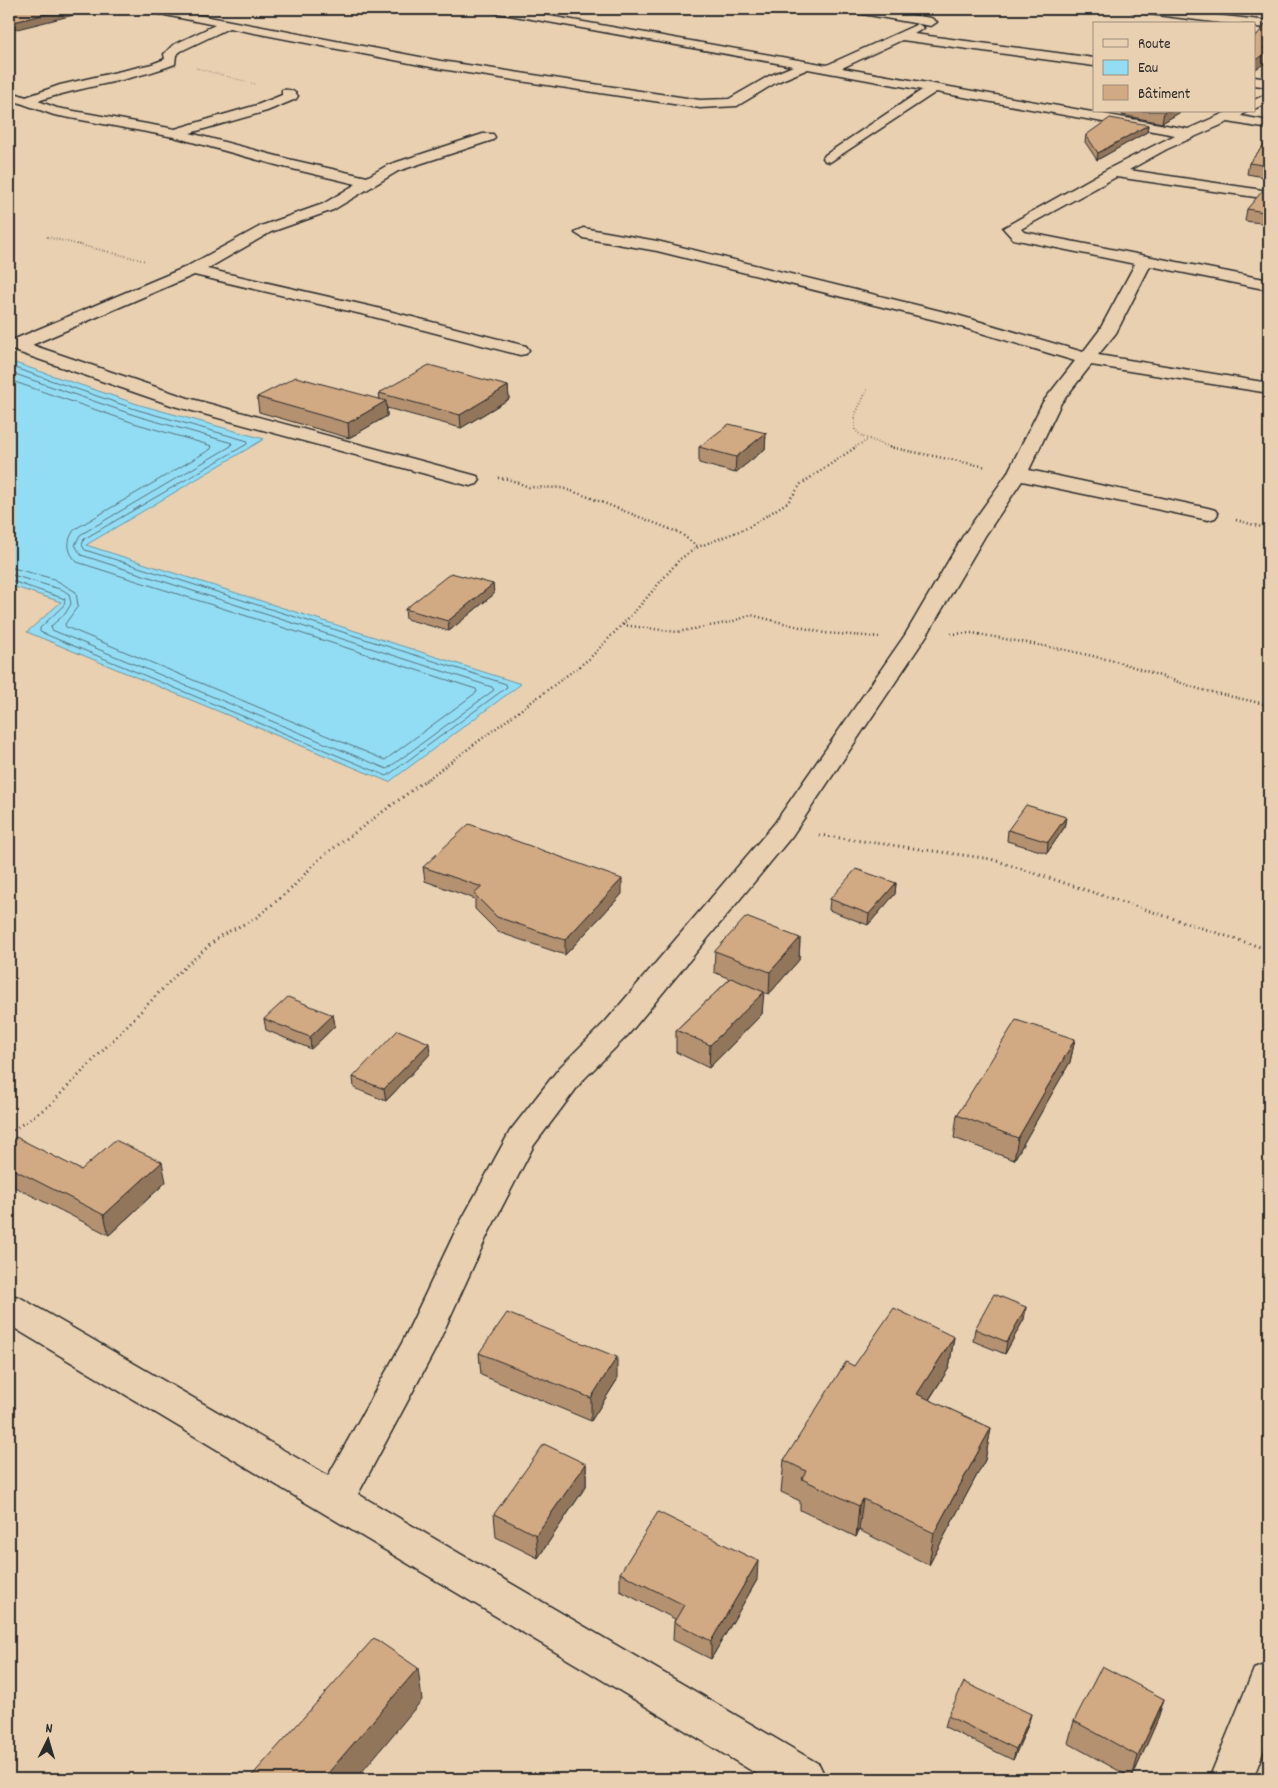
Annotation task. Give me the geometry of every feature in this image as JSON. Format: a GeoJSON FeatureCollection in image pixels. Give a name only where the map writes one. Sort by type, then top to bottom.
{"type":"FeatureCollection","features":[{"type":"Feature","properties":{"kind":"street"},"geometry":{"type":"LineString","coordinates":[[150,9],[441,65],[700,104],[732,103],[773,80],[807,65]]}},
{"type":"Feature","properties":{"kind":"street"},"geometry":{"type":"LineString","coordinates":[[492,9],[1191,134]]}},
{"type":"Feature","properties":{"kind":"street"},"geometry":{"type":"LineString","coordinates":[[830,68],[930,22],[851,9]]}},
{"type":"Feature","properties":{"kind":"street"},"geometry":{"type":"LineString","coordinates":[[1133,9],[1237,22]]}},
{"type":"Feature","properties":{"kind":"street"},"geometry":{"type":"LineString","coordinates":[[24,101],[65,88],[156,67],[171,61],[170,54],[177,48],[229,23]]}},
{"type":"Feature","properties":{"kind":"street"},"geometry":{"type":"LineString","coordinates":[[1256,24],[1269,26]]}},
{"type":"Feature","properties":{"kind":"street"},"geometry":{"type":"LineString","coordinates":[[901,36],[1093,62]]}},
{"type":"Feature","properties":{"kind":"street"},"geometry":{"type":"LineString","coordinates":[[1256,81],[1269,83]]}},
{"type":"Feature","properties":{"kind":"street"},"geometry":{"type":"LineString","coordinates":[[830,158],[935,87]]}},
{"type":"Feature","properties":{"kind":"street"},"geometry":{"type":"LineString","coordinates":[[175,133],[262,108],[291,96],[287,93]]}},
{"type":"Feature","properties":{"kind":"street"},"geometry":{"type":"LineString","coordinates":[[9,95],[54,111],[175,133],[285,163],[368,182]]}},
{"type":"Feature","properties":{"kind":"street"},"geometry":{"type":"LineString","coordinates":[[1256,103],[1269,97]]}},
{"type":"Feature","properties":{"kind":"street"},"geometry":{"type":"LineString","coordinates":[[1269,125],[1235,114],[1113,172],[1012,228],[1019,236],[1269,285]]}},
{"type":"Feature","properties":{"kind":"street"},"geometry":{"type":"LineString","coordinates":[[13,344],[192,270],[266,229],[328,207],[407,161],[488,137]]}},
{"type":"Feature","properties":{"kind":"street"},"geometry":{"type":"LineString","coordinates":[[1113,172],[1269,195]]}},
{"type":"Feature","properties":{"kind":"street"},"geometry":{"type":"LineString","coordinates":[[583,233],[658,246],[947,317],[1088,358],[1269,388]]}},
{"type":"Feature","properties":{"kind":"street"},"geometry":{"type":"LineString","coordinates":[[335,1500],[418,1348],[471,1234],[521,1139],[571,1074],[617,1028],[783,830],[916,635],[974,536],[1017,474],[1052,402],[1107,332],[1145,260]]}},
{"type":"Feature","properties":{"kind":"street"},"geometry":{"type":"LineString","coordinates":[[192,270],[456,332],[520,350]]}},
{"type":"Feature","properties":{"kind":"street"},"geometry":{"type":"LineString","coordinates":[[13,344],[181,402],[470,480]]}},
{"type":"Feature","properties":{"kind":"street"},"geometry":{"type":"LineString","coordinates":[[1017,474],[1208,514]]}},
{"type":"Feature","properties":{"kind":"street"},"geometry":{"type":"LineString","coordinates":[[9,1308],[804,1779]]}},
{"type":"Feature","properties":{"kind":"street"},"geometry":{"type":"LineString","coordinates":[[1231,1779],[1269,1683]]}},
{"type":"Feature","properties":{"kind":"path"},"geometry":{"type":"LineString","coordinates":[[171,61],[287,93]]}},
{"type":"Feature","properties":{"kind":"path"},"geometry":{"type":"LineString","coordinates":[[47,237],[103,252],[192,270]]}},
{"type":"Feature","properties":{"kind":"path"},"geometry":{"type":"LineString","coordinates":[[867,390],[854,422],[856,431],[868,440],[915,454],[963,461],[1017,474]]}},
{"type":"Feature","properties":{"kind":"path"},"geometry":{"type":"LineString","coordinates":[[9,1133],[50,1105],[149,1005],[176,974],[220,936],[256,918],[292,888],[319,859],[589,659],[680,559],[698,547],[729,537],[761,520],[788,502],[801,484],[844,453],[868,440]]}},
{"type":"Feature","properties":{"kind":"path"},"geometry":{"type":"LineString","coordinates":[[470,480],[488,478],[508,479],[529,487],[562,488],[680,533],[698,547]]}},
{"type":"Feature","properties":{"kind":"path"},"geometry":{"type":"LineString","coordinates":[[622,624],[677,632],[731,622],[751,615],[824,633],[872,637],[972,634],[1066,650],[1119,662],[1202,690],[1269,704]]}},
{"type":"Feature","properties":{"kind":"path"},"geometry":{"type":"LineString","coordinates":[[783,830],[880,842],[991,859],[1269,950]]}},
{"type":"Feature","properties":{"kind":"water"},"geometry":{"type":"Polygon","coordinates":[[[9,361],[140,405],[264,439],[86,545],[521,684],[389,782],[27,632],[61,602],[9,585],[9,361]]]}},
{"type":"Feature","properties":{"kind":"building"},"geometry":{"type":"Polygon","coordinates":[[[9,9],[68,9],[9,23],[9,9]]]}},
{"type":"Feature","properties":{"kind":"building"},"geometry":{"type":"Polygon","coordinates":[[[1269,20],[1269,44],[1263,48],[1269,49],[1269,52],[1256,60],[1256,36],[1269,20]]]}},
{"type":"Feature","properties":{"kind":"building"},"geometry":{"type":"Polygon","coordinates":[[[1110,118],[1148,125],[1098,153],[1086,135],[1110,118]]]}},
{"type":"Feature","properties":{"kind":"building"},"geometry":{"type":"Polygon","coordinates":[[[1269,139],[1269,166],[1249,163],[1269,139]]]}},
{"type":"Feature","properties":{"kind":"building"},"geometry":{"type":"Polygon","coordinates":[[[1264,189],[1269,189],[1269,213],[1247,209],[1264,189]]]}},
{"type":"Feature","properties":{"kind":"building"},"geometry":{"type":"Polygon","coordinates":[[[429,365],[508,386],[460,415],[379,393],[429,365]]]}},
{"type":"Feature","properties":{"kind":"building"},"geometry":{"type":"Polygon","coordinates":[[[296,377],[386,401],[348,423],[257,397],[296,377]]]}},
{"type":"Feature","properties":{"kind":"building"},"geometry":{"type":"Polygon","coordinates":[[[729,424],[766,433],[736,457],[699,447],[729,424]]]}},
{"type":"Feature","properties":{"kind":"building"},"geometry":{"type":"Polygon","coordinates":[[[451,573],[493,584],[448,621],[405,609],[451,573]]]}},
{"type":"Feature","properties":{"kind":"building"},"geometry":{"type":"Polygon","coordinates":[[[1026,805],[1066,817],[1048,842],[1008,830],[1026,805]]]}},
{"type":"Feature","properties":{"kind":"building"},"geometry":{"type":"Polygon","coordinates":[[[469,824],[622,879],[565,940],[497,917],[474,894],[482,887],[423,867],[469,824]]]}},
{"type":"Feature","properties":{"kind":"building"},"geometry":{"type":"Polygon","coordinates":[[[856,869],[896,883],[869,914],[830,899],[856,869]]]}},
{"type":"Feature","properties":{"kind":"building"},"geometry":{"type":"Polygon","coordinates":[[[746,917],[800,938],[770,972],[715,951],[746,917]]]}},
{"type":"Feature","properties":{"kind":"building"},"geometry":{"type":"Polygon","coordinates":[[[731,978],[764,992],[710,1045],[676,1030],[731,978]]]}},
{"type":"Feature","properties":{"kind":"building"},"geometry":{"type":"Polygon","coordinates":[[[288,997],[333,1015],[310,1037],[264,1019],[288,997]]]}},
{"type":"Feature","properties":{"kind":"building"},"geometry":{"type":"Polygon","coordinates":[[[1016,1020],[1075,1039],[1018,1138],[957,1115],[1016,1020]]]}},
{"type":"Feature","properties":{"kind":"building"},"geometry":{"type":"Polygon","coordinates":[[[398,1030],[429,1043],[384,1089],[353,1077],[398,1030]]]}},
{"type":"Feature","properties":{"kind":"building"},"geometry":{"type":"Polygon","coordinates":[[[16,1137],[81,1170],[115,1140],[162,1162],[104,1215],[9,1167],[9,1143],[16,1137]]]}},
{"type":"Feature","properties":{"kind":"building"},"geometry":{"type":"Polygon","coordinates":[[[994,1294],[1026,1307],[1007,1342],[975,1329],[994,1294]]]}},
{"type":"Feature","properties":{"kind":"building"},"geometry":{"type":"Polygon","coordinates":[[[894,1308],[954,1337],[917,1394],[991,1428],[934,1533],[863,1499],[859,1506],[802,1479],[806,1471],[784,1460],[846,1362],[854,1366],[894,1308]]]}},
{"type":"Feature","properties":{"kind":"building"},"geometry":{"type":"Polygon","coordinates":[[[507,1313],[617,1357],[591,1398],[479,1353],[507,1313]]]}},
{"type":"Feature","properties":{"kind":"building"},"geometry":{"type":"Polygon","coordinates":[[[544,1444],[586,1464],[536,1535],[494,1514],[544,1444]]]}},
{"type":"Feature","properties":{"kind":"building"},"geometry":{"type":"Polygon","coordinates":[[[658,1512],[758,1561],[711,1641],[674,1622],[684,1605],[620,1573],[658,1512]]]}},
{"type":"Feature","properties":{"kind":"building"},"geometry":{"type":"Polygon","coordinates":[[[374,1638],[418,1668],[323,1779],[249,1779],[374,1638]]]}},
{"type":"Feature","properties":{"kind":"building"},"geometry":{"type":"Polygon","coordinates":[[[1102,1666],[1164,1699],[1138,1756],[1074,1721],[1102,1666]]]}},
{"type":"Feature","properties":{"kind":"building"},"geometry":{"type":"Polygon","coordinates":[[[964,1682],[1031,1714],[1016,1749],[948,1716],[964,1682]]]}}]}
